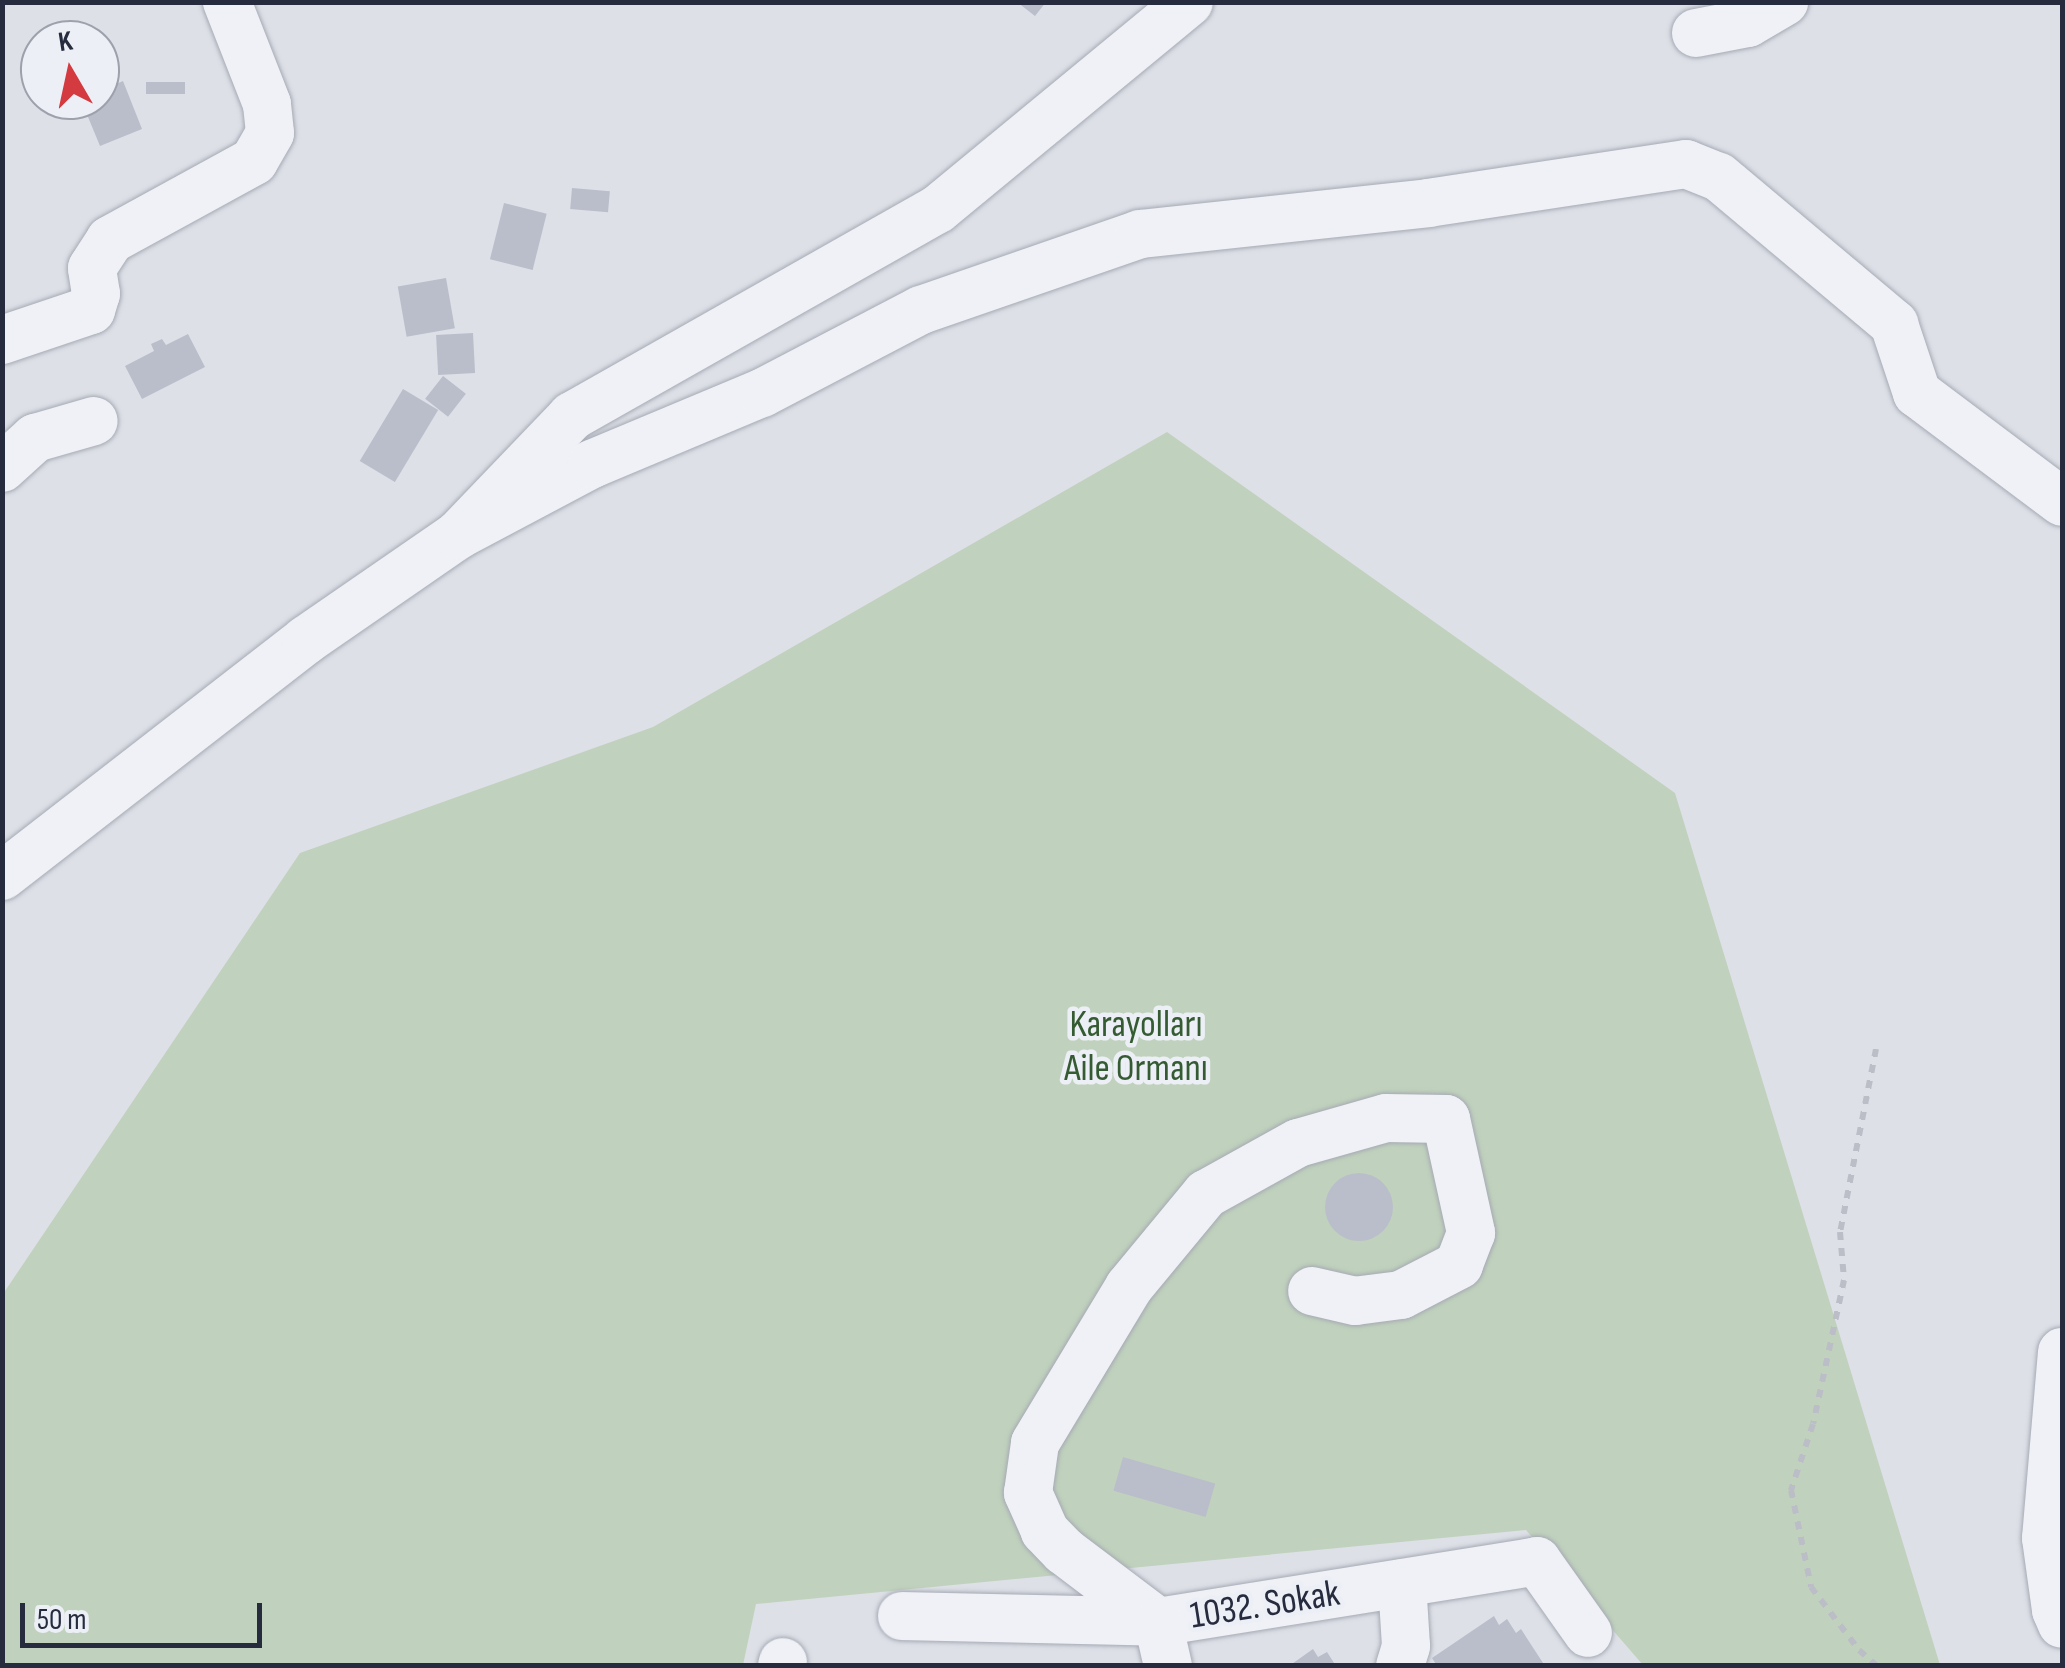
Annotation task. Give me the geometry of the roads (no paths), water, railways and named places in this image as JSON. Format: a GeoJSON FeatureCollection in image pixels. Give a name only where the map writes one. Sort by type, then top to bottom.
{"type":"FeatureCollection","features":[{"type":"Feature","properties":{"kind":"street"},"geometry":{"type":"LineString","coordinates":[[2,340],[91,310],[96,294],[92,268],[110,240],[254,162],[270,132],[267,104],[259,74],[227,2]]}},
{"type":"Feature","properties":{"kind":"street"},"geometry":{"type":"LineString","coordinates":[[458,536],[572,416],[938,209],[1189,2]]}},
{"type":"Feature","properties":{"kind":"street"},"geometry":{"type":"LineString","coordinates":[[1696,33],[1748,23],[1784,2]]}},
{"type":"Feature","properties":{"kind":"street"},"geometry":{"type":"LineString","coordinates":[[2,876],[306,640],[458,536],[592,464],[762,393],[921,310],[1140,234],[1428,203],[1686,164],[1718,177],[1894,324],[1917,393],[2062,502]]}},
{"type":"Feature","properties":{"kind":"street"},"geometry":{"type":"LineString","coordinates":[[2,468],[35,438],[94,421]]}},
{"type":"Feature","properties":{"kind":"street"},"geometry":{"type":"LineString","coordinates":[[1163,1644],[1045,1531],[1028,1493],[1034,1442],[1120,1298],[1206,1194],[1298,1143],[1386,1118],[1446,1120],[1471,1233],[1459,1265],[1401,1295],[1355,1302],[1312,1291]]}},
{"type":"Feature","properties":{"kind":"street"},"geometry":{"type":"LineString","coordinates":[[2062,1352],[2046,1538],[2056,1610],[2062,1624]]}},
{"type":"Feature","properties":{"kind":"street","name":"1032. Sokak"},"geometry":{"type":"LineString","coordinates":[[902,1616],[1163,1644],[1402,1582],[1537,1560],[1588,1633]]}},
{"type":"Feature","properties":{"kind":"street"},"geometry":{"type":"LineString","coordinates":[[1400,1666],[1406,1646],[1402,1582]]}},
{"type":"Feature","properties":{"kind":"park label","name":"Karayolları Aile Ormanı"},"geometry":{"type":"Point","coordinates":[1136,1047]}}]}
